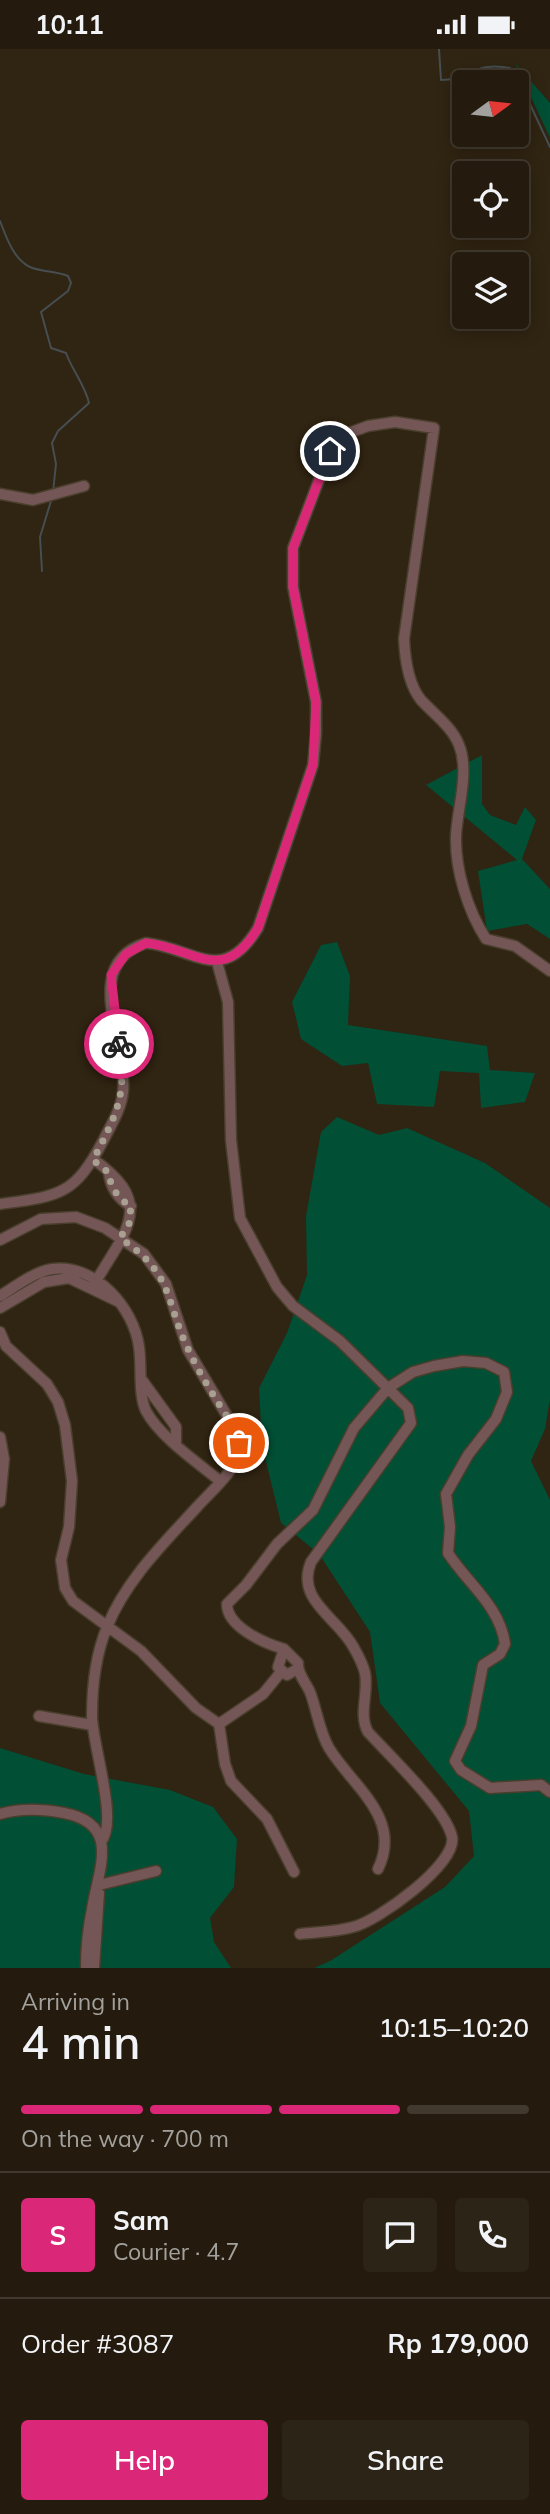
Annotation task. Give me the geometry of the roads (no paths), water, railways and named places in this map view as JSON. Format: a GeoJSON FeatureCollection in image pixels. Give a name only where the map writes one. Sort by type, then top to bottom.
{"type":"FeatureCollection","features":[{"type":"Feature","properties":{"kind":"street"},"geometry":{"type":"LineString","coordinates":[[0,1204],[59,1193],[85,1174],[118,1112],[123,1091],[110,993],[111,975],[117,963],[134,946],[146,943],[217,962],[236,954],[258,928],[313,765],[316,702],[293,587],[293,548],[330,451],[349,433],[368,426],[395,422],[434,428],[404,639],[406,664],[419,697],[453,733],[460,747],[462,774],[456,839],[473,918],[486,939],[514,946],[550,971]]}},
{"type":"Feature","properties":{"kind":"street"},"geometry":{"type":"LineString","coordinates":[[0,494],[33,500],[51,496],[60,490],[84,486]]}},
{"type":"Feature","properties":{"kind":"street"},"geometry":{"type":"LineString","coordinates":[[217,962],[228,1002],[231,1140],[235,1199],[240,1218],[277,1287],[293,1307],[340,1341],[388,1388],[408,1408],[411,1423],[311,1562],[306,1576],[316,1601],[354,1646],[365,1674],[364,1716],[368,1732],[443,1816],[453,1847],[449,1855],[384,1913],[354,1927],[300,1934]]}},
{"type":"Feature","properties":{"kind":"street"},"geometry":{"type":"LineString","coordinates":[[93,1160],[118,1178],[130,1197],[131,1206],[129,1224],[94,1284]]}},
{"type":"Feature","properties":{"kind":"street"},"geometry":{"type":"LineString","coordinates":[[0,1240],[26,1225],[58,1216],[92,1221],[144,1254],[157,1268],[166,1284],[188,1350],[236,1431],[239,1453],[228,1473],[145,1565],[108,1625],[95,1675],[92,1725],[107,1814],[105,1835],[101,1842]]}},
{"type":"Feature","properties":{"kind":"street"},"geometry":{"type":"LineString","coordinates":[[0,1296],[52,1269],[77,1271],[94,1284]]}},
{"type":"Feature","properties":{"kind":"street"},"geometry":{"type":"LineString","coordinates":[[0,1308],[56,1279],[69,1278],[112,1292],[136,1331],[145,1408],[176,1444],[220,1481]]}},
{"type":"Feature","properties":{"kind":"street"},"geometry":{"type":"LineString","coordinates":[[0,1332],[6,1346],[34,1370],[58,1402],[65,1425],[72,1481],[61,1576],[73,1601],[108,1625],[155,1664],[197,1708],[219,1724],[225,1764],[231,1781],[267,1819],[295,1873]]}},
{"type":"Feature","properties":{"kind":"street"},"geometry":{"type":"LineString","coordinates":[[378,1868],[385,1851],[382,1820],[327,1744],[295,1658],[235,1622],[227,1611],[227,1604],[246,1585],[277,1544],[313,1510],[354,1428],[388,1388],[413,1372],[453,1361],[486,1363],[501,1369],[506,1375],[507,1392],[496,1419],[468,1455],[446,1495],[450,1527],[448,1553],[490,1607],[505,1644],[500,1654],[483,1665],[471,1726],[454,1761],[461,1770],[490,1788],[541,1785],[550,1792]]}},
{"type":"Feature","properties":{"kind":"street"},"geometry":{"type":"LineString","coordinates":[[142,1379],[176,1427],[176,1444]]}},
{"type":"Feature","properties":{"kind":"street"},"geometry":{"type":"LineString","coordinates":[[0,1437],[4,1459],[0,1502]]}},
{"type":"Feature","properties":{"kind":"street"},"geometry":{"type":"LineString","coordinates":[[284,1649],[278,1667],[281,1672],[286,1675],[297,1669]]}},
{"type":"Feature","properties":{"kind":"street"},"geometry":{"type":"LineString","coordinates":[[219,1724],[263,1694],[281,1672]]}},
{"type":"Feature","properties":{"kind":"street"},"geometry":{"type":"LineString","coordinates":[[39,1716],[92,1725]]}},
{"type":"Feature","properties":{"kind":"street"},"geometry":{"type":"LineString","coordinates":[[0,1814],[32,1809],[74,1815],[90,1824],[101,1842],[103,1852],[99,1885],[100,1907],[94,1968]]}},
{"type":"Feature","properties":{"kind":"street"},"geometry":{"type":"LineString","coordinates":[[99,1885],[156,1871]]}},
{"type":"Feature","properties":{"kind":"street"},"geometry":{"type":"LineString","coordinates":[[86,1968],[92,1906],[99,1885]]}},
{"type":"Feature","properties":{"kind":"waterway"},"geometry":{"type":"LineString","coordinates":[[439,49],[441,80],[488,67],[510,68],[522,87],[550,147]]}},
{"type":"Feature","properties":{"kind":"waterway"},"geometry":{"type":"LineString","coordinates":[[0,221],[19,259],[34,269],[68,276],[71,283],[68,291],[41,312],[51,348],[66,353],[89,403],[58,431],[52,443],[56,464],[53,492]]}},
{"type":"Feature","properties":{"kind":"waterway"},"geometry":{"type":"LineString","coordinates":[[42,571],[40,537],[51,501]]}}]}
